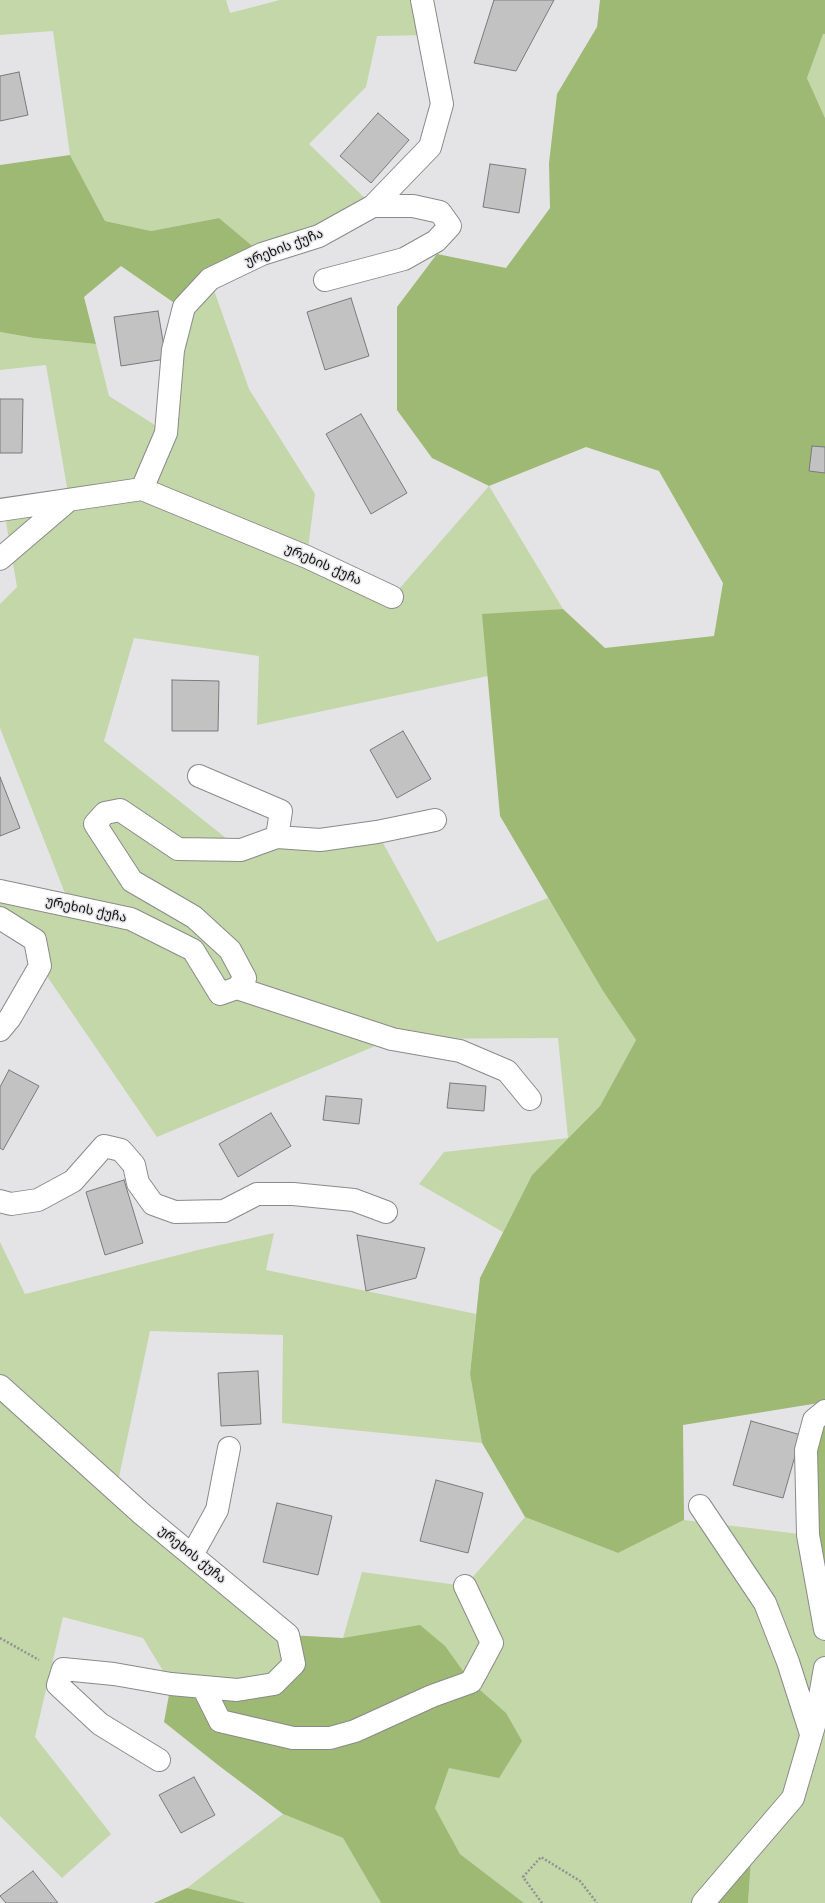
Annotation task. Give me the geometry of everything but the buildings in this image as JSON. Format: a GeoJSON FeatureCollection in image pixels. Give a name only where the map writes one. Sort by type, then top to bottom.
{"type":"FeatureCollection","features":[{"type":"Feature","properties":{"kind":"street","name":"ურეხის ქუჩა"},"geometry":{"type":"LineString","coordinates":[[392,597],[307,557],[142,489],[166,433],[172,350],[184,307],[210,279],[262,254],[319,236],[373,206],[430,147],[442,104],[422,0]]}},
{"type":"Feature","properties":{"kind":"street"},"geometry":{"type":"LineString","coordinates":[[325,280],[404,259],[436,241],[450,226],[440,212],[414,206],[373,206]]}},
{"type":"Feature","properties":{"kind":"street"},"geometry":{"type":"LineString","coordinates":[[0,510],[142,489]]}},
{"type":"Feature","properties":{"kind":"street"},"geometry":{"type":"LineString","coordinates":[[0,559],[69,500]]}},
{"type":"Feature","properties":{"kind":"street"},"geometry":{"type":"LineString","coordinates":[[199,776],[281,811],[277,837]]}},
{"type":"Feature","properties":{"kind":"street"},"geometry":{"type":"LineString","coordinates":[[435,820],[377,832],[320,840],[277,837],[241,850],[178,849],[120,810],[105,813],[95,824],[132,881],[194,917],[230,950],[245,978],[237,988],[392,1039],[460,1051],[507,1071],[530,1099]]}},
{"type":"Feature","properties":{"kind":"street","name":"ურეხის ქუჩა"},"geometry":{"type":"LineString","coordinates":[[0,891],[131,919],[194,950],[220,994],[237,988]]}},
{"type":"Feature","properties":{"kind":"street"},"geometry":{"type":"LineString","coordinates":[[0,918],[35,940],[40,966],[10,1018],[0,1030]]}},
{"type":"Feature","properties":{"kind":"street"},"geometry":{"type":"LineString","coordinates":[[0,1201],[11,1204],[38,1200],[74,1181],[104,1146],[121,1150],[134,1165],[138,1183],[154,1204],[175,1212],[224,1211],[258,1194],[293,1194],[354,1200],[386,1212]]}},
{"type":"Feature","properties":{"kind":"street","name":"ურეხის ქუჩა"},"geometry":{"type":"LineString","coordinates":[[0,1386],[142,1514],[288,1635],[294,1664],[274,1684],[237,1690],[203,1687]]}},
{"type":"Feature","properties":{"kind":"street"},"geometry":{"type":"LineString","coordinates":[[825,1411],[814,1420],[806,1450],[808,1535],[825,1629]]}},
{"type":"Feature","properties":{"kind":"street"},"geometry":{"type":"LineString","coordinates":[[192,1555],[217,1510],[229,1448]]}},
{"type":"Feature","properties":{"kind":"street"},"geometry":{"type":"LineString","coordinates":[[700,1506],[765,1603],[788,1662],[811,1734]]}},
{"type":"Feature","properties":{"kind":"street"},"geometry":{"type":"LineString","coordinates":[[159,1760],[100,1724],[58,1685],[63,1668],[114,1674],[171,1684],[203,1687],[220,1720],[293,1738],[330,1738],[355,1731],[432,1696],[471,1682],[492,1643],[465,1586]]}},
{"type":"Feature","properties":{"kind":"street"},"geometry":{"type":"LineString","coordinates":[[703,1903],[793,1798],[811,1734],[825,1668]]}},
{"type":"Feature","properties":{"kind":"path"},"geometry":{"type":"LineString","coordinates":[[0,1638],[62,1674]]}},
{"type":"Feature","properties":{"kind":"path"},"geometry":{"type":"LineString","coordinates":[[542,1903],[523,1877],[541,1857],[580,1881],[597,1903]]}},
{"type":"Feature","properties":{"kind":"green space"},"geometry":{"type":"Polygon","coordinates":[[[0,0],[226,0],[230,13],[280,0],[422,0],[429,35],[377,36],[366,87],[309,144],[373,206],[262,254],[219,218],[151,231],[105,221],[70,155],[53,31],[0,35],[0,0]]]}},
{"type":"Feature","properties":{"kind":"green space"},"geometry":{"type":"Polygon","coordinates":[[[600,0],[825,0],[825,34],[823,34],[807,78],[825,118],[825,1402],[683,1425],[684,1520],[618,1553],[525,1517],[482,1443],[470,1374],[480,1278],[532,1175],[600,1106],[636,1040],[603,991],[500,816],[482,614],[563,609],[605,648],[714,636],[723,583],[659,471],[586,447],[489,486],[432,458],[397,410],[397,307],[437,254],[506,268],[550,208],[549,163],[557,94],[597,27],[600,0]]]}},
{"type":"Feature","properties":{"kind":"green space"},"geometry":{"type":"Polygon","coordinates":[[[823,33],[825,34],[825,118],[807,78],[823,33]]]}},
{"type":"Feature","properties":{"kind":"green space"},"geometry":{"type":"Polygon","coordinates":[[[70,155],[105,221],[151,231],[219,218],[262,254],[183,309],[121,266],[84,297],[96,344],[34,338],[0,332],[0,165],[70,155]]]}},
{"type":"Feature","properties":{"kind":"green space"},"geometry":{"type":"Polygon","coordinates":[[[210,279],[249,389],[315,494],[307,557],[392,597],[489,486],[563,609],[483,615],[488,676],[257,725],[259,656],[134,638],[104,741],[241,850],[377,832],[437,942],[548,898],[603,991],[636,1040],[600,1106],[532,1175],[503,1232],[419,1184],[444,1152],[568,1138],[558,1038],[392,1039],[157,1137],[40,966],[35,940],[0,918],[0,891],[70,906],[0,728],[0,604],[17,587],[4,510],[69,499],[46,365],[0,370],[0,332],[34,338],[96,344],[109,396],[166,432],[173,350],[210,279]]]}},
{"type":"Feature","properties":{"kind":"green space"},"geometry":{"type":"Polygon","coordinates":[[[274,1233],[266,1270],[476,1314],[470,1374],[482,1443],[282,1423],[283,1335],[150,1331],[116,1491],[288,1635],[294,1664],[274,1684],[171,1684],[143,1638],[63,1617],[35,1737],[111,1834],[62,1878],[0,1816],[0,1242],[25,1294],[202,1249],[274,1233]]]}},
{"type":"Feature","properties":{"kind":"green space"},"geometry":{"type":"Polygon","coordinates":[[[825,1411],[825,1629],[808,1535],[814,1420],[825,1411]]]}},
{"type":"Feature","properties":{"kind":"green space"},"geometry":{"type":"Polygon","coordinates":[[[525,1517],[618,1553],[684,1520],[808,1535],[825,1629],[825,1903],[748,1903],[752,1847],[703,1903],[524,1903],[460,1854],[435,1808],[449,1768],[343,1638],[362,1572],[465,1586],[525,1517]]]}},
{"type":"Feature","properties":{"kind":"green space"},"geometry":{"type":"Polygon","coordinates":[[[420,1625],[445,1646],[471,1682],[506,1713],[522,1741],[499,1778],[449,1768],[435,1808],[460,1854],[524,1903],[381,1903],[343,1838],[283,1814],[164,1722],[171,1684],[237,1690],[294,1664],[288,1635],[343,1638],[420,1625]]]}},
{"type":"Feature","properties":{"kind":"green space"},"geometry":{"type":"Polygon","coordinates":[[[283,1814],[343,1838],[381,1903],[246,1903],[187,1888],[283,1814]]]}},
{"type":"Feature","properties":{"kind":"green space"},"geometry":{"type":"Polygon","coordinates":[[[752,1846],[748,1903],[703,1903],[752,1846]]]}},
{"type":"Feature","properties":{"kind":"green space"},"geometry":{"type":"Polygon","coordinates":[[[187,1888],[246,1903],[154,1903],[187,1888]]]}}]}
